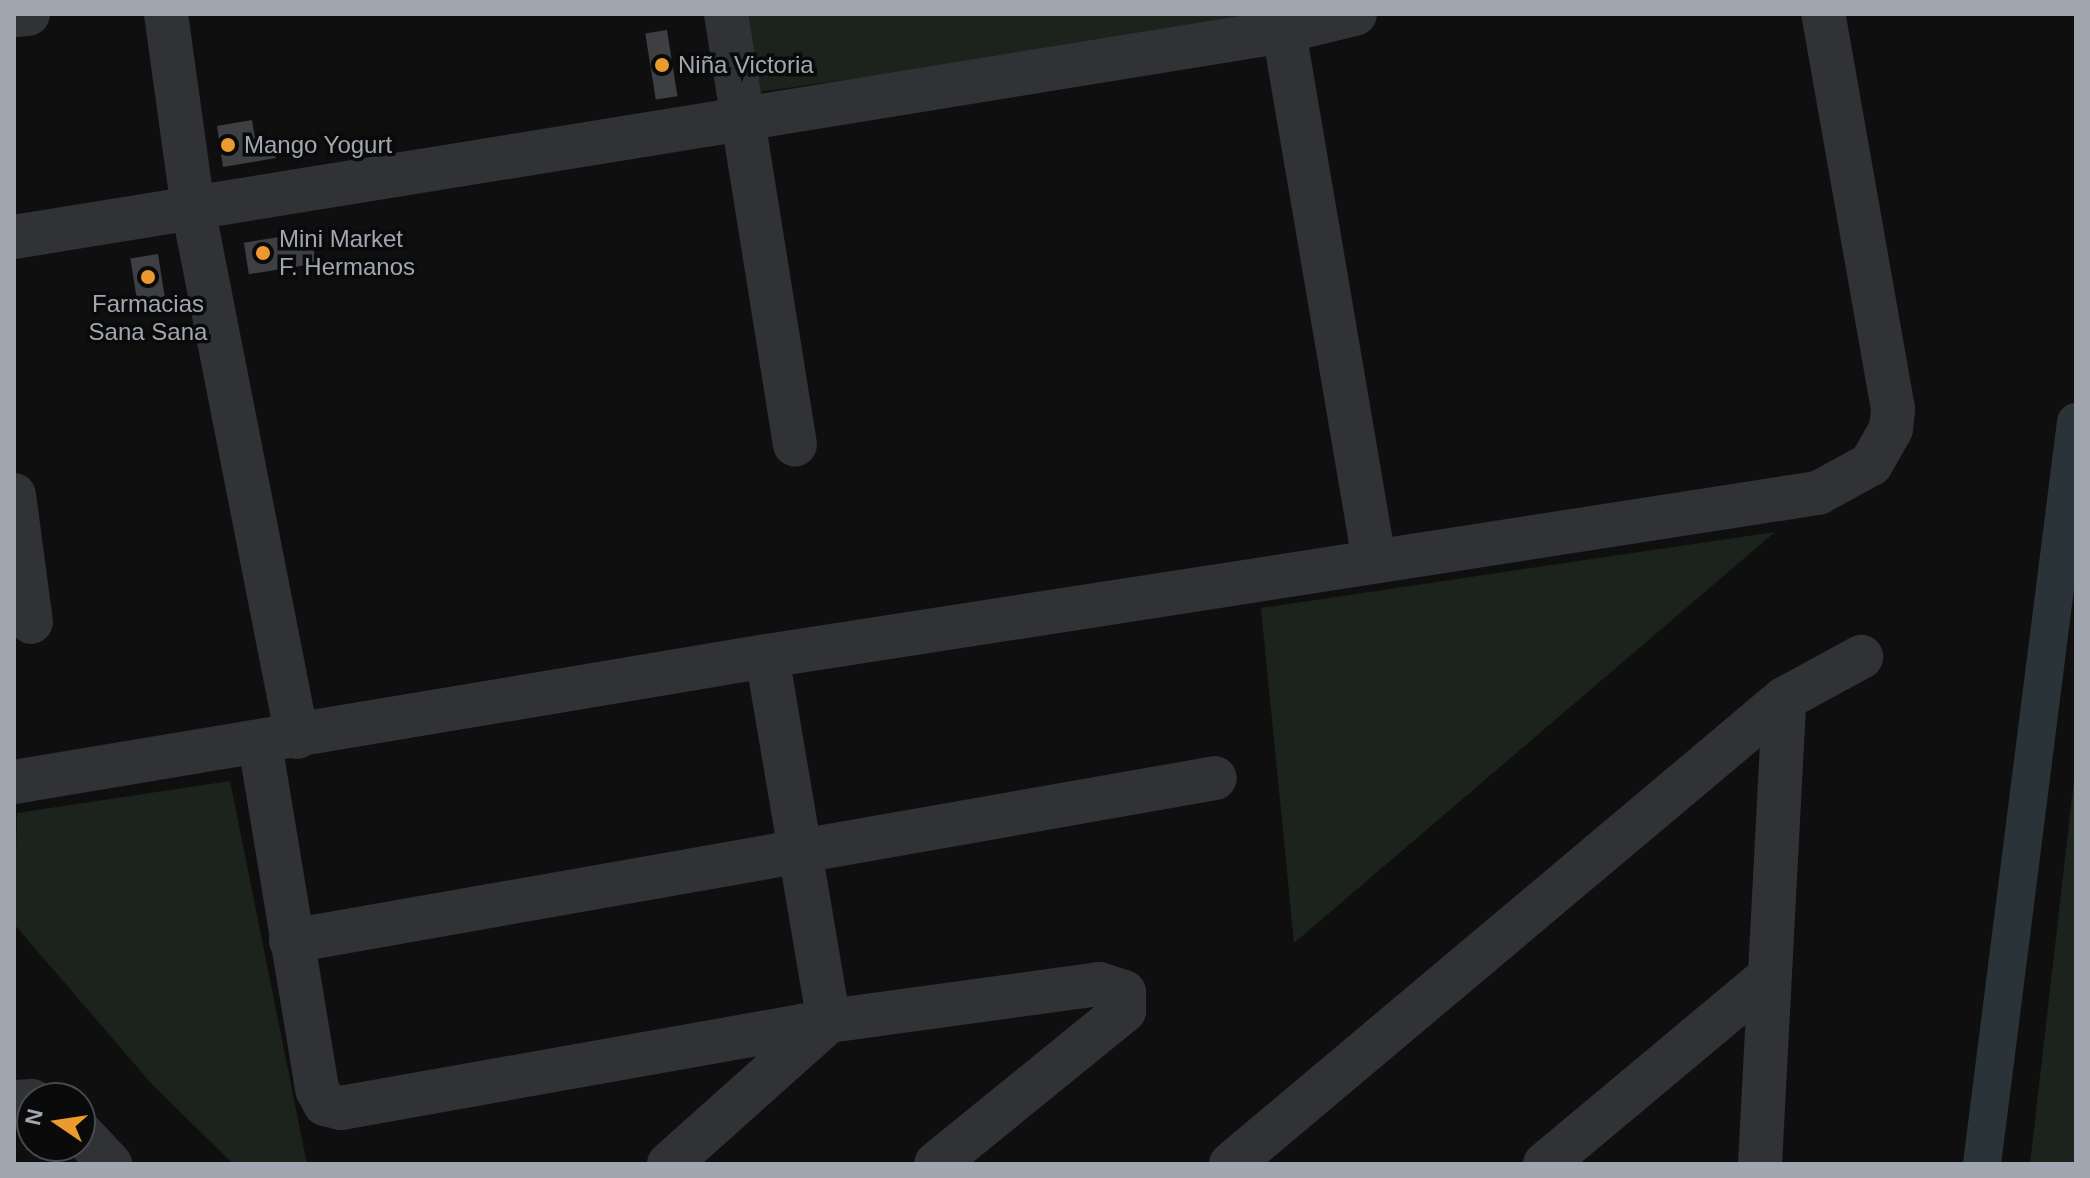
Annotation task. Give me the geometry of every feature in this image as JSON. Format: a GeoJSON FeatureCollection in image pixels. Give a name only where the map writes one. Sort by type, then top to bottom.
{"type":"FeatureCollection","features":[{"type":"Feature","properties":{"kind":"street"},"geometry":{"type":"LineString","coordinates":[[14,15],[28,14]]}},
{"type":"Feature","properties":{"kind":"street"},"geometry":{"type":"LineString","coordinates":[[166,14],[193,208],[279,741],[291,941],[317,1089],[333,1108],[829,1021],[1099,984],[1124,992],[1124,1011],[936,1164]]}},
{"type":"Feature","properties":{"kind":"street"},"geometry":{"type":"LineString","coordinates":[[726,14],[795,444]]}},
{"type":"Feature","properties":{"kind":"street"},"geometry":{"type":"LineString","coordinates":[[14,237],[743,120],[1282,23],[1355,14]]}},
{"type":"Feature","properties":{"kind":"street"},"geometry":{"type":"LineString","coordinates":[[14,782],[279,741],[767,656],[1374,560],[1771,504],[1818,493],[1871,464],[1891,429],[1893,409],[1823,14]]}},
{"type":"Feature","properties":{"kind":"street"},"geometry":{"type":"LineString","coordinates":[[1282,23],[1374,560]]}},
{"type":"Feature","properties":{"kind":"street"},"geometry":{"type":"LineString","coordinates":[[14,495],[31,622]]}},
{"type":"Feature","properties":{"kind":"street"},"geometry":{"type":"LineString","coordinates":[[767,656],[829,1021]]}},
{"type":"Feature","properties":{"kind":"street"},"geometry":{"type":"LineString","coordinates":[[1231,1164],[1784,699],[1861,657]]}},
{"type":"Feature","properties":{"kind":"street"},"geometry":{"type":"LineString","coordinates":[[1760,1164],[1784,699]]}},
{"type":"Feature","properties":{"kind":"street"},"geometry":{"type":"LineString","coordinates":[[291,941],[1215,778]]}},
{"type":"Feature","properties":{"kind":"street"},"geometry":{"type":"LineString","coordinates":[[1552,1161],[1770,976]]}},
{"type":"Feature","properties":{"kind":"street"},"geometry":{"type":"LineString","coordinates":[[669,1164],[829,1021]]}},
{"type":"Feature","properties":{"kind":"street"},"geometry":{"type":"LineString","coordinates":[[96,1149],[110,1164]]}},
{"type":"Feature","properties":{"kind":"shaded area"},"geometry":{"type":"Polygon","coordinates":[[[726,14],[1260,14],[1261,22],[737,95],[726,14]]]}},
{"type":"Feature","properties":{"kind":"shaded area"},"geometry":{"type":"Polygon","coordinates":[[[1775,532],[1294,943],[1261,608],[1775,532]]]}},
{"type":"Feature","properties":{"kind":"shaded area"},"geometry":{"type":"Polygon","coordinates":[[[2076,763],[2076,1164],[2030,1164],[2076,763]]]}},
{"type":"Feature","properties":{"kind":"shaded area"},"geometry":{"type":"Polygon","coordinates":[[[230,781],[307,1164],[233,1164],[150,1082],[14,924],[17,813],[230,781]]]}},
{"type":"Feature","properties":{"kind":"building","name":"Niña Victoria"},"geometry":{"type":"Polygon","coordinates":[[[667,30],[677,96],[656,100],[645,33],[667,30]]]}},
{"type":"Feature","properties":{"kind":"building"},"geometry":{"type":"Polygon","coordinates":[[[252,120],[256,144],[273,142],[276,158],[223,167],[217,126],[252,120]]]}},
{"type":"Feature","properties":{"kind":"building"},"geometry":{"type":"Polygon","coordinates":[[[311,232],[316,264],[249,274],[244,243],[311,232]]]}},
{"type":"Feature","properties":{"kind":"building","name":"Farmacias Sana Sana"},"geometry":{"type":"Polygon","coordinates":[[[158,254],[165,296],[137,301],[130,258],[158,254]]]}},
{"type":"Feature","properties":{"kind":"waterway"},"geometry":{"type":"LineString","coordinates":[[1982,1164],[2076,422]]}},
{"type":"Feature","properties":{"kind":"place","name":"Niña Victoria"},"geometry":{"type":"Point","coordinates":[662,65]}},
{"type":"Feature","properties":{"kind":"place","name":"Mango Yogurt"},"geometry":{"type":"Point","coordinates":[228,145]}},
{"type":"Feature","properties":{"kind":"place","name":"Mini Market F. Hermanos"},"geometry":{"type":"Point","coordinates":[263,253]}},
{"type":"Feature","properties":{"kind":"place","name":"Farmacias Sana Sana"},"geometry":{"type":"Point","coordinates":[148,277]}}]}
